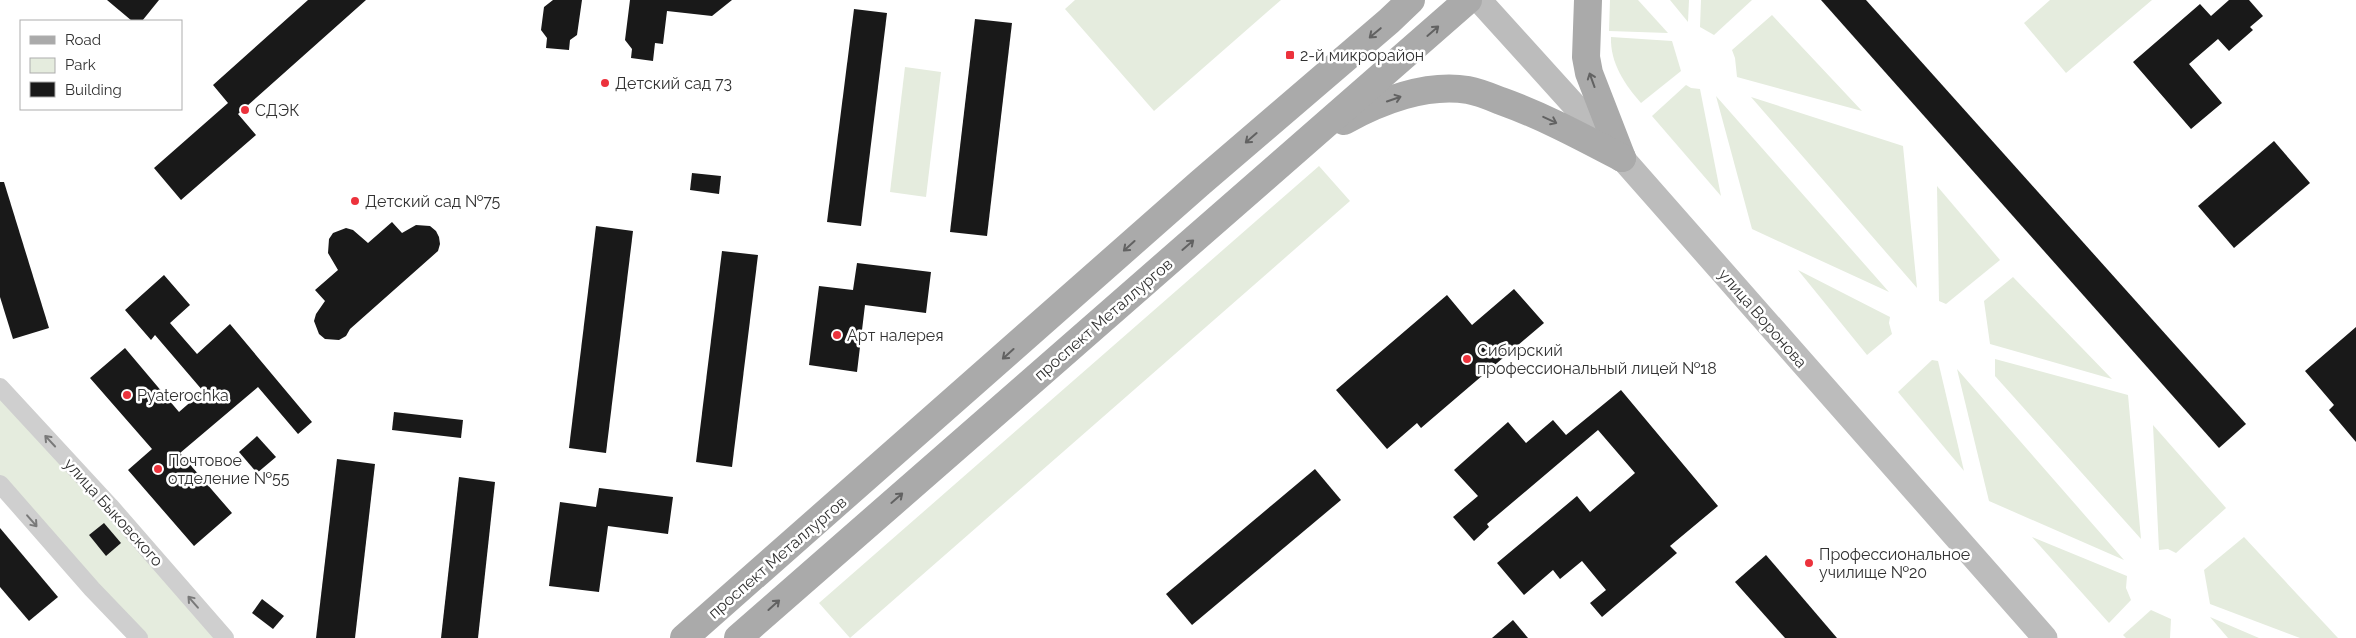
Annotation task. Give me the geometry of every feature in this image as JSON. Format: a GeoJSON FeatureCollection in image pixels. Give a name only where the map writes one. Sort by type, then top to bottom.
{"type":"FeatureCollection","features":[{"type":"Feature","properties":{"kind":"main road","name":"проспект Металлургов"},"geometry":{"type":"LineString","coordinates":[[684,638],[854,491],[1200,183],[1411,0]]}},
{"type":"Feature","properties":{"kind":"main road","name":"проспект Металлургов"},"geometry":{"type":"LineString","coordinates":[[738,638],[1468,0]]}},
{"type":"Feature","properties":{"kind":"main road","name":"улица Воронова"},"geometry":{"type":"LineString","coordinates":[[1479,0],[1622,158],[2045,638]]}},
{"type":"Feature","properties":{"kind":"main road"},"geometry":{"type":"LineString","coordinates":[[1588,0],[1586,57],[1589,73],[1622,158]]}},
{"type":"Feature","properties":{"kind":"main road"},"geometry":{"type":"LineString","coordinates":[[1304,144],[1358,113],[1396,97],[1428,90],[1468,90],[1523,108],[1553,121],[1622,158]]}},
{"type":"Feature","properties":{"kind":"street","name":"улица Быковского"},"geometry":{"type":"LineString","coordinates":[[0,387],[110,506],[226,638]]}},
{"type":"Feature","properties":{"kind":"street"},"geometry":{"type":"LineString","coordinates":[[0,484],[92,589],[139,638]]}},
{"type":"Feature","properties":{"kind":"green space"},"geometry":{"type":"Polygon","coordinates":[[[1075,0],[1281,0],[1154,111],[1065,9],[1075,0]]]}},
{"type":"Feature","properties":{"kind":"green space"},"geometry":{"type":"Polygon","coordinates":[[[1610,0],[1638,0],[1668,33],[1609,31],[1610,0]]]}},
{"type":"Feature","properties":{"kind":"green space"},"geometry":{"type":"Polygon","coordinates":[[[1670,0],[1689,0],[1688,22],[1670,0]]]}},
{"type":"Feature","properties":{"kind":"green space"},"geometry":{"type":"Polygon","coordinates":[[[1701,0],[1752,0],[1714,35],[1700,27],[1701,0]]]}},
{"type":"Feature","properties":{"kind":"green space"},"geometry":{"type":"Polygon","coordinates":[[[2050,0],[2152,0],[2066,73],[2024,23],[2050,0]]]}},
{"type":"Feature","properties":{"kind":"green space"},"geometry":{"type":"Polygon","coordinates":[[[1772,15],[1862,111],[1737,77],[1732,50],[1772,15]]]}},
{"type":"Feature","properties":{"kind":"green space"},"geometry":{"type":"Polygon","coordinates":[[[1611,37],[1672,41],[1681,71],[1641,103],[1629,89],[1616,65],[1611,47],[1611,37]]]}},
{"type":"Feature","properties":{"kind":"green space"},"geometry":{"type":"Polygon","coordinates":[[[905,67],[941,72],[926,197],[890,192],[905,67]]]}},
{"type":"Feature","properties":{"kind":"green space"},"geometry":{"type":"Polygon","coordinates":[[[1686,85],[1691,88],[1700,89],[1721,196],[1652,116],[1686,85]]]}},
{"type":"Feature","properties":{"kind":"green space"},"geometry":{"type":"Polygon","coordinates":[[[1716,96],[1889,292],[1752,229],[1716,96]]]}},
{"type":"Feature","properties":{"kind":"green space"},"geometry":{"type":"Polygon","coordinates":[[[1751,97],[1903,146],[1917,288],[1751,97]]]}},
{"type":"Feature","properties":{"kind":"green space"},"geometry":{"type":"Polygon","coordinates":[[[1319,166],[1350,201],[850,638],[819,603],[1319,166]]]}},
{"type":"Feature","properties":{"kind":"green space"},"geometry":{"type":"Polygon","coordinates":[[[1937,186],[2000,260],[1946,304],[1939,301],[1937,186]]]}},
{"type":"Feature","properties":{"kind":"green space"},"geometry":{"type":"Polygon","coordinates":[[[1798,270],[1890,317],[1889,323],[1892,334],[1867,355],[1798,270]]]}},
{"type":"Feature","properties":{"kind":"green space"},"geometry":{"type":"Polygon","coordinates":[[[2013,277],[2112,379],[1990,344],[1984,301],[2013,277]]]}},
{"type":"Feature","properties":{"kind":"green space"},"geometry":{"type":"Polygon","coordinates":[[[1995,359],[2128,395],[2141,539],[1995,376],[1995,359]]]}},
{"type":"Feature","properties":{"kind":"green space"},"geometry":{"type":"Polygon","coordinates":[[[1932,360],[1938,361],[1964,471],[1898,392],[1932,360]]]}},
{"type":"Feature","properties":{"kind":"green space"},"geometry":{"type":"Polygon","coordinates":[[[1957,369],[2124,560],[1989,501],[1957,369]]]}},
{"type":"Feature","properties":{"kind":"green space"},"geometry":{"type":"Polygon","coordinates":[[[0,387],[225,638],[139,638],[0,484],[0,387]]]}},
{"type":"Feature","properties":{"kind":"green space"},"geometry":{"type":"Polygon","coordinates":[[[2153,425],[2226,508],[2176,553],[2168,549],[2159,550],[2153,425]]]}},
{"type":"Feature","properties":{"kind":"green space"},"geometry":{"type":"Polygon","coordinates":[[[2032,537],[2127,576],[2126,588],[2131,600],[2109,623],[2032,537]]]}},
{"type":"Feature","properties":{"kind":"green space"},"geometry":{"type":"Polygon","coordinates":[[[2244,537],[2338,638],[2300,638],[2210,604],[2204,570],[2244,537]]]}},
{"type":"Feature","properties":{"kind":"green space"},"geometry":{"type":"Polygon","coordinates":[[[2151,610],[2171,619],[2170,638],[2126,638],[2123,635],[2151,610]]]}},
{"type":"Feature","properties":{"kind":"green space"},"geometry":{"type":"Polygon","coordinates":[[[2210,617],[2259,638],[2228,638],[2210,617]]]}},
{"type":"Feature","properties":{"kind":"building"},"geometry":{"type":"Polygon","coordinates":[[[107,0],[159,0],[143,20],[131,20],[107,0]]]}},
{"type":"Feature","properties":{"kind":"building"},"geometry":{"type":"Polygon","coordinates":[[[308,0],[366,0],[238,114],[256,135],[181,200],[154,168],[228,103],[213,85],[308,0]]]}},
{"type":"Feature","properties":{"kind":"building"},"geometry":{"type":"Polygon","coordinates":[[[553,0],[582,0],[577,35],[570,40],[569,50],[546,48],[547,38],[541,30],[544,7],[553,0]]]}},
{"type":"Feature","properties":{"kind":"building"},"geometry":{"type":"Polygon","coordinates":[[[630,0],[732,0],[712,16],[667,11],[663,44],[655,43],[653,61],[631,58],[632,49],[625,40],[630,0]]]}},
{"type":"Feature","properties":{"kind":"building"},"geometry":{"type":"Polygon","coordinates":[[[1821,0],[1866,0],[2246,424],[2219,448],[1821,0]]]}},
{"type":"Feature","properties":{"kind":"building"},"geometry":{"type":"Polygon","coordinates":[[[2229,0],[2249,0],[2263,16],[2250,27],[2253,30],[2229,51],[2218,39],[2189,64],[2222,103],[2191,129],[2133,62],[2200,4],[2211,16],[2229,0]]]}},
{"type":"Feature","properties":{"kind":"building"},"geometry":{"type":"Polygon","coordinates":[[[854,9],[887,13],[861,226],[827,222],[854,9]]]}},
{"type":"Feature","properties":{"kind":"building"},"geometry":{"type":"Polygon","coordinates":[[[975,19],[1012,23],[987,236],[950,232],[975,19]]]}},
{"type":"Feature","properties":{"kind":"building"},"geometry":{"type":"Polygon","coordinates":[[[2274,141],[2310,183],[2234,248],[2198,206],[2274,141]]]}},
{"type":"Feature","properties":{"kind":"building"},"geometry":{"type":"Polygon","coordinates":[[[692,173],[721,176],[719,194],[690,190],[692,173]]]}},
{"type":"Feature","properties":{"kind":"building"},"geometry":{"type":"Polygon","coordinates":[[[0,182],[4,182],[49,328],[13,339],[0,297],[0,182]]]}},
{"type":"Feature","properties":{"kind":"building"},"geometry":{"type":"Polygon","coordinates":[[[392,222],[402,233],[416,225],[430,226],[439,237],[438,251],[350,329],[346,336],[339,340],[325,339],[319,334],[314,321],[316,314],[325,301],[315,290],[338,270],[328,253],[329,239],[333,233],[346,228],[353,230],[368,243],[392,222]]]}},
{"type":"Feature","properties":{"kind":"building"},"geometry":{"type":"Polygon","coordinates":[[[596,226],[633,231],[606,453],[569,448],[596,226]]]}},
{"type":"Feature","properties":{"kind":"building"},"geometry":{"type":"Polygon","coordinates":[[[722,251],[758,255],[732,467],[696,462],[722,251]]]}},
{"type":"Feature","properties":{"kind":"building"},"geometry":{"type":"Polygon","coordinates":[[[857,263],[931,272],[926,313],[865,305],[857,372],[809,365],[819,286],[853,290],[857,263]]]}},
{"type":"Feature","properties":{"kind":"building"},"geometry":{"type":"Polygon","coordinates":[[[164,275],[190,305],[170,323],[197,354],[230,324],[312,422],[298,434],[258,387],[180,453],[232,513],[194,546],[128,470],[152,449],[90,378],[125,348],[179,412],[203,391],[155,335],[151,340],[125,310],[164,275]]]}},
{"type":"Feature","properties":{"kind":"building"},"geometry":{"type":"Polygon","coordinates":[[[1514,289],[1544,323],[1421,428],[1417,423],[1387,449],[1336,390],[1447,295],[1472,325],[1514,289]]]}},
{"type":"Feature","properties":{"kind":"building"},"geometry":{"type":"Polygon","coordinates":[[[2356,327],[2356,442],[2329,410],[2334,405],[2305,371],[2356,327]]]}},
{"type":"Feature","properties":{"kind":"building"},"geometry":{"type":"Polygon","coordinates":[[[1621,390],[1718,506],[1670,546],[1677,553],[1602,617],[1590,603],[1606,590],[1582,561],[1560,579],[1553,570],[1524,595],[1497,563],[1577,496],[1590,512],[1635,473],[1598,430],[1487,524],[1489,527],[1474,541],[1453,517],[1478,496],[1454,470],[1508,422],[1526,443],[1553,420],[1566,435],[1621,390]]]}},
{"type":"Feature","properties":{"kind":"building"},"geometry":{"type":"Polygon","coordinates":[[[394,412],[463,420],[461,438],[392,430],[394,412]]]}},
{"type":"Feature","properties":{"kind":"building"},"geometry":{"type":"Polygon","coordinates":[[[257,436],[276,457],[257,473],[239,452],[257,436]]]}},
{"type":"Feature","properties":{"kind":"building"},"geometry":{"type":"Polygon","coordinates":[[[337,459],[375,464],[355,638],[316,638],[337,459]]]}},
{"type":"Feature","properties":{"kind":"building"},"geometry":{"type":"Polygon","coordinates":[[[1315,469],[1341,500],[1192,625],[1166,594],[1315,469]]]}},
{"type":"Feature","properties":{"kind":"building"},"geometry":{"type":"Polygon","coordinates":[[[459,477],[495,482],[478,638],[441,638],[459,477]]]}},
{"type":"Feature","properties":{"kind":"building"},"geometry":{"type":"Polygon","coordinates":[[[599,488],[673,497],[668,534],[608,526],[599,592],[549,586],[560,502],[596,507],[599,488]]]}},
{"type":"Feature","properties":{"kind":"building"},"geometry":{"type":"Polygon","coordinates":[[[104,523],[121,543],[106,556],[89,535],[104,523]]]}},
{"type":"Feature","properties":{"kind":"building"},"geometry":{"type":"Polygon","coordinates":[[[0,528],[58,597],[29,621],[0,587],[0,528]]]}},
{"type":"Feature","properties":{"kind":"building"},"geometry":{"type":"Polygon","coordinates":[[[1766,555],[1837,638],[1785,638],[1735,582],[1766,555]]]}},
{"type":"Feature","properties":{"kind":"building"},"geometry":{"type":"Polygon","coordinates":[[[262,599],[284,616],[273,629],[252,613],[262,599]]]}},
{"type":"Feature","properties":{"kind":"building"},"geometry":{"type":"Polygon","coordinates":[[[1513,620],[1528,638],[1492,638],[1513,620]]]}},
{"type":"Feature","properties":{"kind":"place","name":"2-й микрорайон"},"geometry":{"type":"Point","coordinates":[1290,55]}},
{"type":"Feature","properties":{"kind":"place","name":"Детский сад 73"},"geometry":{"type":"Point","coordinates":[605,83]}},
{"type":"Feature","properties":{"kind":"place","name":"СДЭК"},"geometry":{"type":"Point","coordinates":[245,110]}},
{"type":"Feature","properties":{"kind":"place","name":"Детский сад №75"},"geometry":{"type":"Point","coordinates":[355,201]}},
{"type":"Feature","properties":{"kind":"place","name":"Арт налерея"},"geometry":{"type":"Point","coordinates":[837,335]}},
{"type":"Feature","properties":{"kind":"place","name":"Сибирский профессиональный лицей №18"},"geometry":{"type":"Point","coordinates":[1467,359]}},
{"type":"Feature","properties":{"kind":"place","name":"Pyaterochka"},"geometry":{"type":"Point","coordinates":[127,395]}},
{"type":"Feature","properties":{"kind":"place","name":"Почтовое отделение №55"},"geometry":{"type":"Point","coordinates":[158,469]}},
{"type":"Feature","properties":{"kind":"place","name":"Профессиональное училище №20"},"geometry":{"type":"Point","coordinates":[1809,563]}}]}
